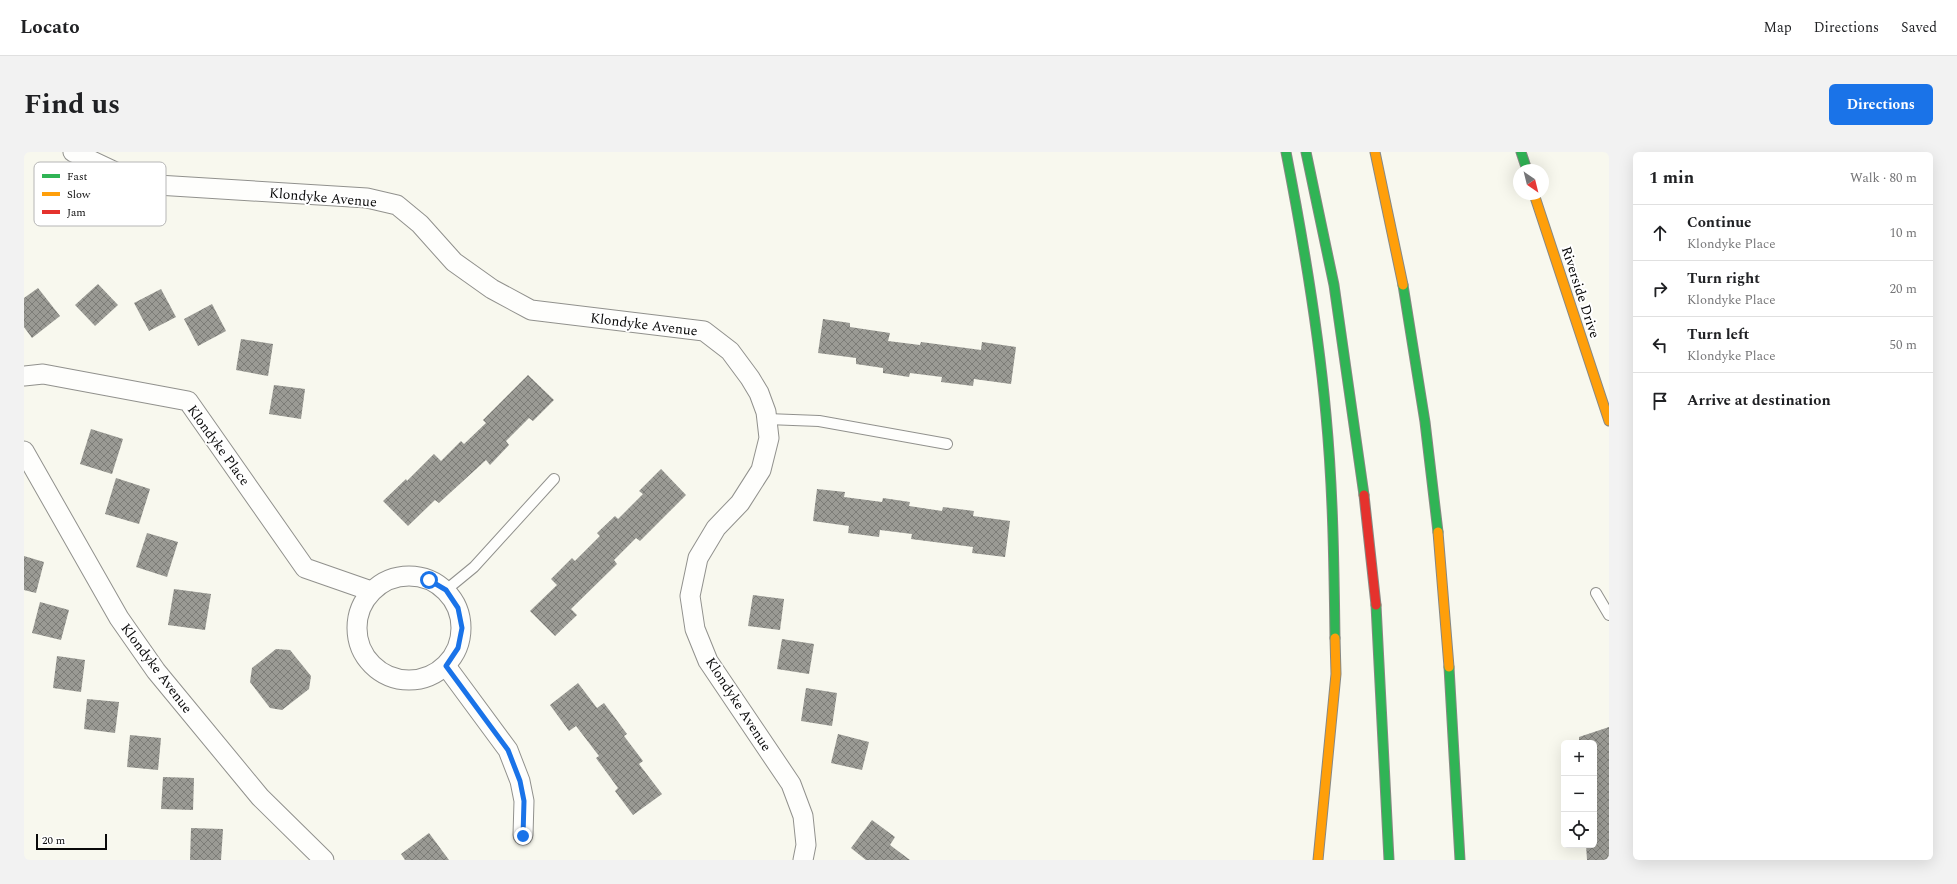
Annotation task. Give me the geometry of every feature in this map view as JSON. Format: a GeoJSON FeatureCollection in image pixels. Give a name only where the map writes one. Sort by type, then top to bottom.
{"type":"FeatureCollection","features":[{"type":"Feature","properties":{"kind":"main road"},"geometry":{"type":"LineString","coordinates":[[1286,152],[1308,268],[1326,414],[1334,537],[1336,674],[1318,860]]}},
{"type":"Feature","properties":{"kind":"main road"},"geometry":{"type":"LineString","coordinates":[[1306,152],[1315,187],[1330,265],[1347,368],[1363,483],[1376,604],[1389,860]]}},
{"type":"Feature","properties":{"kind":"main road"},"geometry":{"type":"LineString","coordinates":[[1375,152],[1397,250],[1416,360],[1431,476],[1444,597],[1456,767],[1460,860]]}},
{"type":"Feature","properties":{"kind":"main road"},"geometry":{"type":"LineString","coordinates":[[1521,152],[1525,164]]}},
{"type":"Feature","properties":{"kind":"main road","name":"Riverside Drive"},"geometry":{"type":"LineString","coordinates":[[1536,200],[1609,421]]}},
{"type":"Feature","properties":{"kind":"street","name":"Klondyke Avenue"},"geometry":{"type":"LineString","coordinates":[[73,152],[94,162]]}},
{"type":"Feature","properties":{"kind":"street","name":"Klondyke Avenue"},"geometry":{"type":"LineString","coordinates":[[166,186],[368,198],[397,205],[420,224],[454,262],[492,289],[531,310],[704,331],[730,350],[759,393],[766,412],[769,438],[761,470],[740,503],[716,528],[698,558],[690,596],[695,629],[708,661],[791,784],[803,816],[806,845],[803,860]]}},
{"type":"Feature","properties":{"kind":"street","name":"Klondyke Place"},"geometry":{"type":"LineString","coordinates":[[24,376],[43,374],[188,401],[305,568],[371,591]]}},
{"type":"Feature","properties":{"kind":"street","name":"Klondyke Avenue"},"geometry":{"type":"LineString","coordinates":[[24,451],[120,618],[156,671],[260,797],[324,860]]}},
{"type":"Feature","properties":{"kind":"street"},"geometry":{"type":"LineString","coordinates":[[408,576],[429,580],[446,590],[458,608],[462,628],[458,648],[446,666],[429,677],[409,681],[388,677],[371,666],[360,649],[356,629],[359,608],[371,591],[388,580],[408,576]]}},
{"type":"Feature","properties":{"kind":"street"},"geometry":{"type":"LineString","coordinates":[[446,666],[508,750],[520,781],[524,801],[523,836]]}},
{"type":"Feature","properties":{"kind":"lane"},"geometry":{"type":"LineString","coordinates":[[767,419],[819,421],[947,444]]}},
{"type":"Feature","properties":{"kind":"lane"},"geometry":{"type":"LineString","coordinates":[[446,590],[474,567],[554,479]]}},
{"type":"Feature","properties":{"kind":"lane"},"geometry":{"type":"LineString","coordinates":[[1596,593],[1609,615]]}},
{"type":"Feature","properties":{"kind":"building"},"geometry":{"type":"Polygon","coordinates":[[[98,284],[118,305],[95,326],[75,305],[98,284]]]}},
{"type":"Feature","properties":{"kind":"building"},"geometry":{"type":"Polygon","coordinates":[[[38,288],[60,316],[32,338],[24,327],[24,298],[38,288]]]}},
{"type":"Feature","properties":{"kind":"building"},"geometry":{"type":"Polygon","coordinates":[[[161,289],[176,317],[149,331],[134,303],[161,289]]]}},
{"type":"Feature","properties":{"kind":"building"},"geometry":{"type":"Polygon","coordinates":[[[212,304],[226,331],[198,346],[184,319],[212,304]]]}},
{"type":"Feature","properties":{"kind":"building"},"geometry":{"type":"Polygon","coordinates":[[[823,319],[850,323],[850,327],[890,333],[888,341],[920,345],[921,342],[981,350],[982,342],[1016,347],[1011,384],[974,379],[973,386],[941,382],[942,377],[910,373],[909,377],[883,373],[883,368],[856,364],[856,358],[818,353],[823,319]]]}},
{"type":"Feature","properties":{"kind":"building"},"geometry":{"type":"Polygon","coordinates":[[[241,339],[273,344],[268,376],[236,370],[241,339]]]}},
{"type":"Feature","properties":{"kind":"building"},"geometry":{"type":"Polygon","coordinates":[[[528,375],[554,400],[533,421],[529,418],[506,441],[509,445],[490,465],[486,460],[439,503],[435,500],[408,526],[383,501],[406,479],[407,481],[434,454],[441,461],[461,441],[464,444],[486,423],[483,420],[528,375]]]}},
{"type":"Feature","properties":{"kind":"building"},"geometry":{"type":"Polygon","coordinates":[[[274,385],[305,389],[301,419],[269,414],[274,385]]]}},
{"type":"Feature","properties":{"kind":"building"},"geometry":{"type":"Polygon","coordinates":[[[91,429],[123,439],[112,474],[80,464],[91,429]]]}},
{"type":"Feature","properties":{"kind":"building"},"geometry":{"type":"Polygon","coordinates":[[[661,469],[686,495],[640,541],[636,538],[614,560],[617,564],[571,609],[577,615],[555,636],[530,611],[557,585],[551,579],[572,558],[575,561],[600,536],[597,533],[615,516],[618,519],[643,494],[639,491],[661,469]]]}},
{"type":"Feature","properties":{"kind":"building"},"geometry":{"type":"Polygon","coordinates":[[[116,478],[150,489],[139,524],[105,514],[116,478]]]}},
{"type":"Feature","properties":{"kind":"building"},"geometry":{"type":"Polygon","coordinates":[[[817,489],[845,492],[844,497],[882,502],[883,498],[910,502],[909,506],[942,511],[943,507],[974,511],[973,516],[1010,521],[1005,557],[972,553],[973,547],[911,539],[912,534],[880,530],[879,537],[848,533],[849,526],[813,521],[817,489]]]}},
{"type":"Feature","properties":{"kind":"building"},"geometry":{"type":"Polygon","coordinates":[[[147,533],[178,542],[167,577],[136,567],[147,533]]]}},
{"type":"Feature","properties":{"kind":"building"},"geometry":{"type":"Polygon","coordinates":[[[24,556],[44,562],[36,593],[24,590],[24,556]]]}},
{"type":"Feature","properties":{"kind":"building"},"geometry":{"type":"Polygon","coordinates":[[[174,589],[211,594],[205,630],[168,625],[174,589]]]}},
{"type":"Feature","properties":{"kind":"building"},"geometry":{"type":"Polygon","coordinates":[[[753,595],[784,599],[780,630],[748,626],[753,595]]]}},
{"type":"Feature","properties":{"kind":"building"},"geometry":{"type":"Polygon","coordinates":[[[40,602],[69,610],[61,640],[32,633],[40,602]]]}},
{"type":"Feature","properties":{"kind":"building"},"geometry":{"type":"Polygon","coordinates":[[[782,639],[814,644],[809,674],[777,669],[782,639]]]}},
{"type":"Feature","properties":{"kind":"building"},"geometry":{"type":"Polygon","coordinates":[[[276,649],[290,650],[311,676],[309,689],[282,710],[270,708],[250,682],[252,668],[276,649]]]}},
{"type":"Feature","properties":{"kind":"building"},"geometry":{"type":"Polygon","coordinates":[[[57,656],[85,660],[81,692],[53,688],[57,656]]]}},
{"type":"Feature","properties":{"kind":"building"},"geometry":{"type":"Polygon","coordinates":[[[578,683],[597,708],[604,703],[627,734],[624,736],[643,761],[639,764],[662,794],[633,815],[615,791],[618,788],[596,758],[599,756],[576,726],[569,731],[550,705],[578,683]]]}},
{"type":"Feature","properties":{"kind":"building"},"geometry":{"type":"Polygon","coordinates":[[[806,688],[837,693],[832,726],[801,721],[806,688]]]}},
{"type":"Feature","properties":{"kind":"building"},"geometry":{"type":"Polygon","coordinates":[[[87,699],[119,702],[115,733],[84,729],[87,699]]]}},
{"type":"Feature","properties":{"kind":"building"},"geometry":{"type":"Polygon","coordinates":[[[1609,727],[1609,860],[1587,860],[1586,848],[1597,848],[1597,740],[1579,740],[1579,737],[1609,727]]]}},
{"type":"Feature","properties":{"kind":"building"},"geometry":{"type":"Polygon","coordinates":[[[838,734],[869,742],[862,770],[831,763],[838,734]]]}},
{"type":"Feature","properties":{"kind":"building"},"geometry":{"type":"Polygon","coordinates":[[[130,735],[161,738],[158,770],[127,767],[130,735]]]}},
{"type":"Feature","properties":{"kind":"building"},"geometry":{"type":"Polygon","coordinates":[[[163,777],[194,778],[193,810],[161,809],[163,777]]]}},
{"type":"Feature","properties":{"kind":"building"},"geometry":{"type":"Polygon","coordinates":[[[872,820],[895,837],[890,845],[910,860],[866,860],[851,848],[872,820]]]}},
{"type":"Feature","properties":{"kind":"building"},"geometry":{"type":"Polygon","coordinates":[[[191,828],[223,829],[221,860],[190,860],[191,828]]]}},
{"type":"Feature","properties":{"kind":"building"},"geometry":{"type":"Polygon","coordinates":[[[429,833],[449,860],[405,860],[401,854],[429,833]]]}},
{"type":"Feature","properties":{"kind":"traffic: fast"},"geometry":{"type":"LineString","coordinates":[[1286,152],[1309,283],[1323,382],[1332,498],[1335,638]]}},
{"type":"Feature","properties":{"kind":"traffic: fast"},"geometry":{"type":"LineString","coordinates":[[1306,152],[1334,285],[1364,495]]}},
{"type":"Feature","properties":{"kind":"traffic: fast"},"geometry":{"type":"LineString","coordinates":[[1521,152],[1525,164]]}},
{"type":"Feature","properties":{"kind":"traffic: fast"},"geometry":{"type":"LineString","coordinates":[[1403,285],[1425,422],[1438,532]]}},
{"type":"Feature","properties":{"kind":"traffic: fast"},"geometry":{"type":"LineString","coordinates":[[1376,605],[1389,860]]}},
{"type":"Feature","properties":{"kind":"traffic: fast"},"geometry":{"type":"LineString","coordinates":[[1449,667],[1460,860]]}},
{"type":"Feature","properties":{"kind":"traffic: slow"},"geometry":{"type":"LineString","coordinates":[[1375,152],[1403,285]]}},
{"type":"Feature","properties":{"kind":"traffic: slow"},"geometry":{"type":"LineString","coordinates":[[1536,200],[1609,421]]}},
{"type":"Feature","properties":{"kind":"traffic: slow"},"geometry":{"type":"LineString","coordinates":[[1438,532],[1449,667]]}},
{"type":"Feature","properties":{"kind":"traffic: slow"},"geometry":{"type":"LineString","coordinates":[[1318,860],[1336,674],[1335,638]]}},
{"type":"Feature","properties":{"kind":"traffic: jam"},"geometry":{"type":"LineString","coordinates":[[1364,495],[1376,605]]}},
{"type":"Feature","properties":{"kind":"route"},"geometry":{"type":"LineString","coordinates":[[429,580],[446,590],[458,608],[462,628],[458,648],[446,666],[508,750],[520,781],[524,801],[522,820],[523,836]]}}]}
